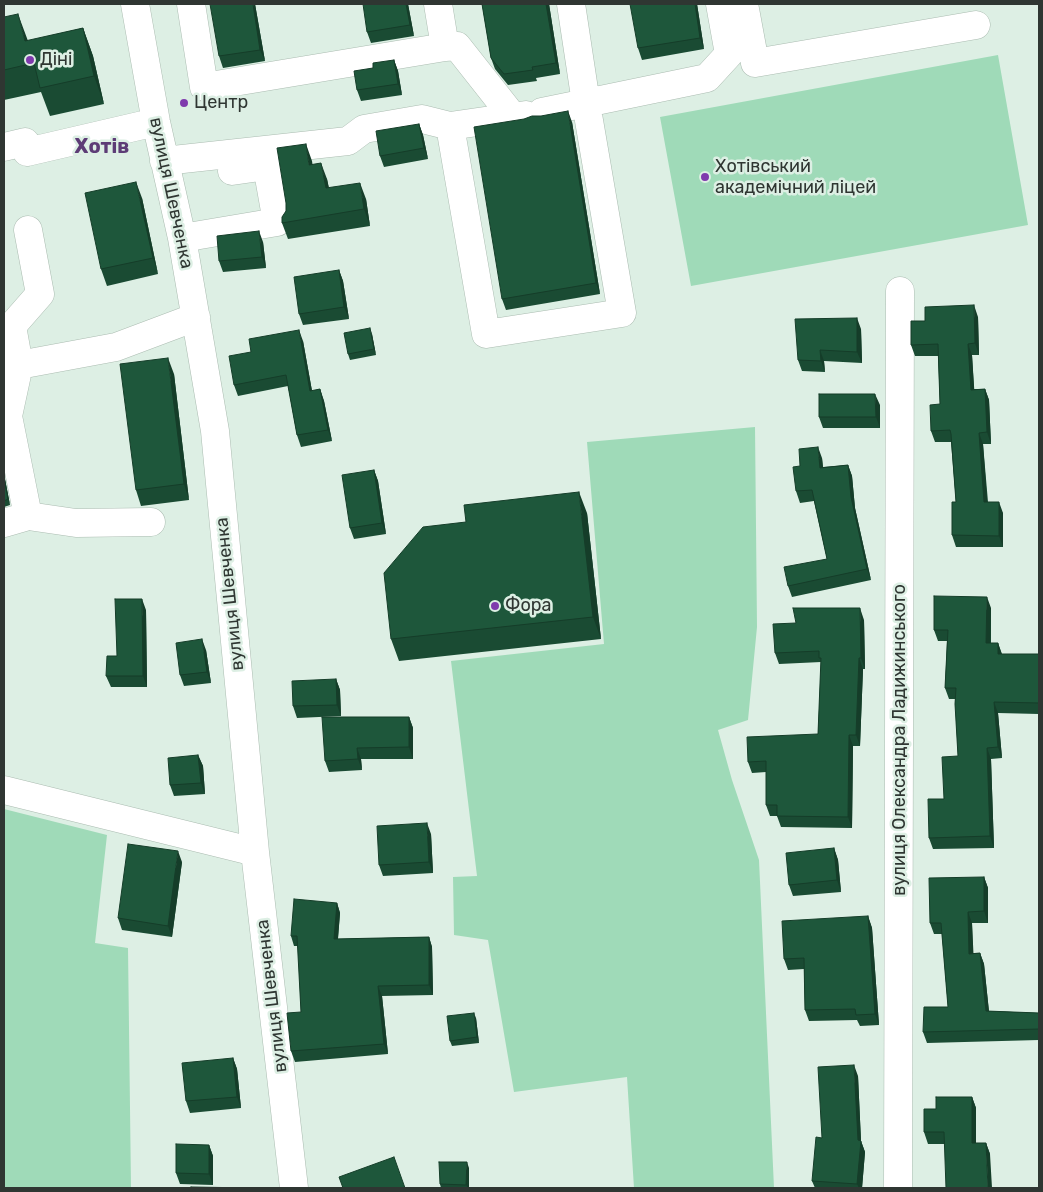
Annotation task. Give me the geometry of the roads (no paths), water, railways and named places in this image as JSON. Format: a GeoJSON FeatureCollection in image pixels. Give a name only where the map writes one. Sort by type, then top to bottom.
{"type":"FeatureCollection","features":[{"type":"Feature","properties":{"kind":"street","name":"вулиця Шевченка"},"geometry":{"type":"LineString","coordinates":[[135,4],[156,122],[182,238],[215,431],[255,852],[294,1188]]}},
{"type":"Feature","properties":{"kind":"street"},"geometry":{"type":"LineString","coordinates":[[191,4],[204,87],[457,46],[527,115]]}},
{"type":"Feature","properties":{"kind":"street"},"geometry":{"type":"LineString","coordinates":[[438,4],[445,47]]}},
{"type":"Feature","properties":{"kind":"street"},"geometry":{"type":"LineString","coordinates":[[450,126],[486,334],[622,313],[571,4]]}},
{"type":"Feature","properties":{"kind":"street"},"geometry":{"type":"LineString","coordinates":[[166,170],[348,141],[364,129],[422,119],[450,126],[527,115],[707,78],[729,54],[720,4]]}},
{"type":"Feature","properties":{"kind":"street"},"geometry":{"type":"LineString","coordinates":[[744,4],[755,63],[976,25]]}},
{"type":"Feature","properties":{"kind":"street"},"geometry":{"type":"LineString","coordinates":[[4,147],[25,142],[27,152],[156,122]]}},
{"type":"Feature","properties":{"kind":"street"},"geometry":{"type":"LineString","coordinates":[[166,170],[267,166],[277,222],[182,238]]}},
{"type":"Feature","properties":{"kind":"street"},"geometry":{"type":"LineString","coordinates":[[28,230],[40,294],[8,324],[19,365],[8,416],[16,519],[76,523],[150,522]]}},
{"type":"Feature","properties":{"kind":"street","name":"вулиця Олександра Ладижинського"},"geometry":{"type":"LineString","coordinates":[[898,1188],[900,291]]}},
{"type":"Feature","properties":{"kind":"street"},"geometry":{"type":"LineString","coordinates":[[19,365],[116,347],[196,317]]}},
{"type":"Feature","properties":{"kind":"street"},"geometry":{"type":"LineString","coordinates":[[4,790],[255,852]]}},
{"type":"Feature","properties":{"kind":"place","name":"Діні"},"geometry":{"type":"Point","coordinates":[30,60]}},
{"type":"Feature","properties":{"kind":"place","name":"Центр"},"geometry":{"type":"Point","coordinates":[184,103]}},
{"type":"Feature","properties":{"kind":"place","name":"Хотівський академічний ліцей"},"geometry":{"type":"Point","coordinates":[705,177]}},
{"type":"Feature","properties":{"kind":"place","name":"Фора"},"geometry":{"type":"Point","coordinates":[495,606]}},
{"type":"Feature","properties":{"kind":"district","name":"Хотів"},"geometry":{"type":"Point","coordinates":[102,147]}}]}
